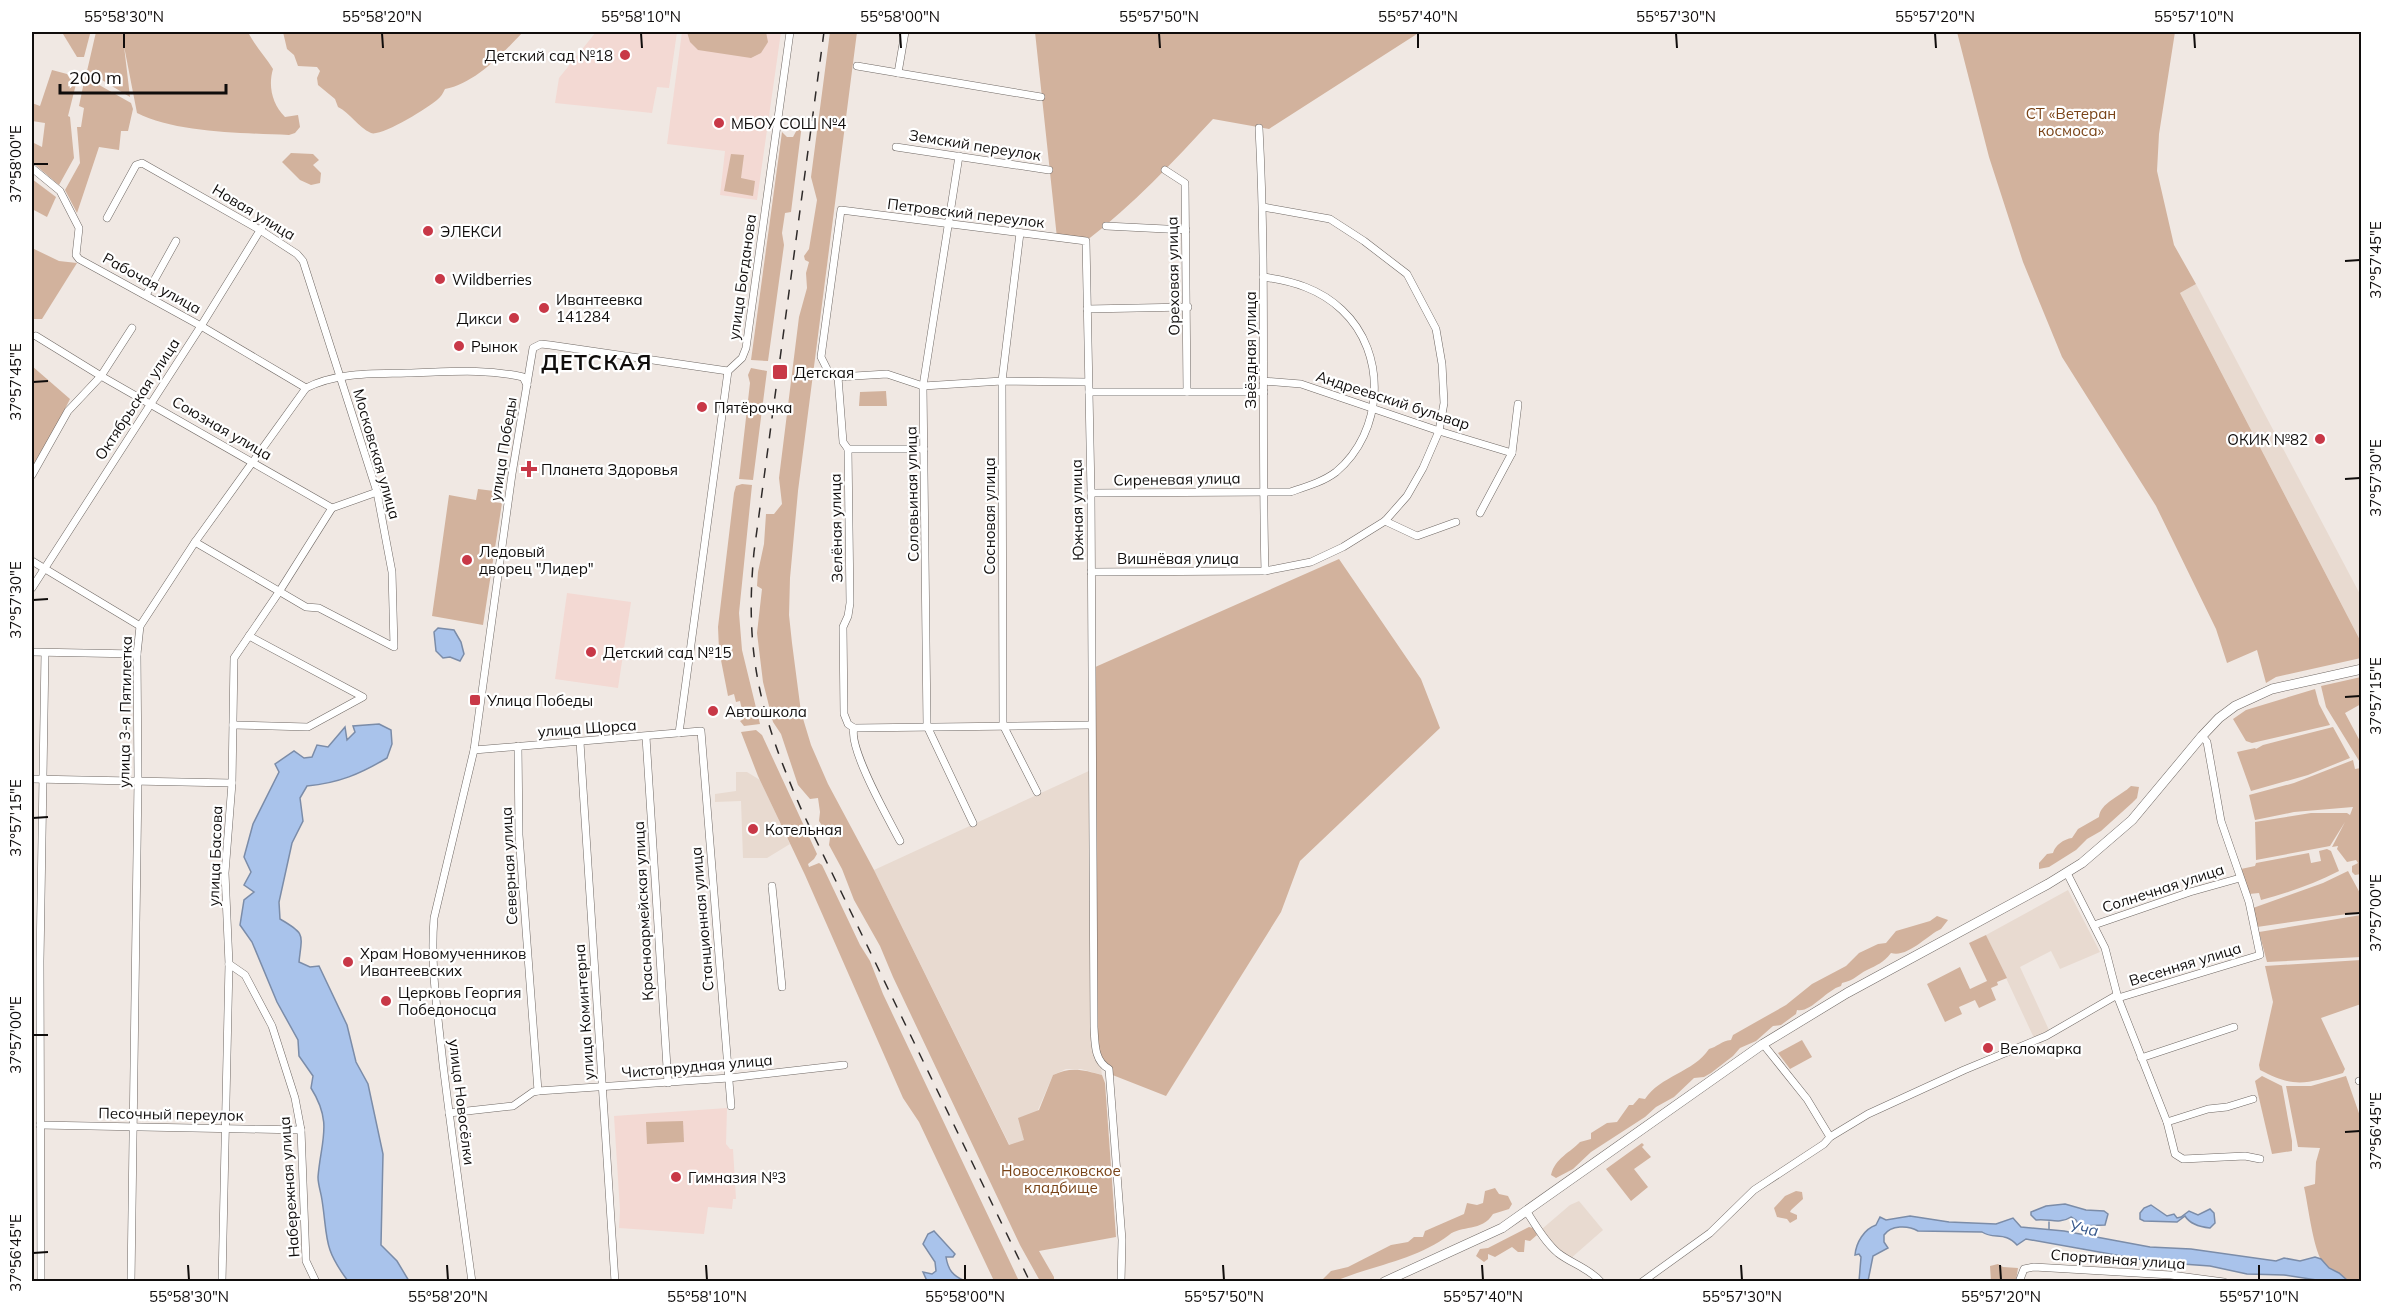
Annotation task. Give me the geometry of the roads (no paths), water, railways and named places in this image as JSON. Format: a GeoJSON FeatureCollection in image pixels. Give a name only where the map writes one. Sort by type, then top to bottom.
{"type":"FeatureCollection","features":[{"type":"Feature","properties":{"kind":"main road"},"geometry":{"type":"LineString","coordinates":[[1384,1281],[1488,1236],[1527,1212],[1763,1044],[1907,959],[2067,873],[2100,849],[2132,820],[2202,736],[2229,710],[2259,694],[2298,682],[2361,669]]}},
{"type":"Feature","properties":{"kind":"street","name":"улица Богданова"},"geometry":{"type":"LineString","coordinates":[[728,371],[742,358],[746,348],[790,32]]}},
{"type":"Feature","properties":{"kind":"street"},"geometry":{"type":"LineString","coordinates":[[898,73],[905,32]]}},
{"type":"Feature","properties":{"kind":"street"},"geometry":{"type":"LineString","coordinates":[[857,66],[1041,97]]}},
{"type":"Feature","properties":{"kind":"street","name":"Звёздная улица"},"geometry":{"type":"LineString","coordinates":[[1260,128],[1263,207],[1265,571]]}},
{"type":"Feature","properties":{"kind":"street","name":"Земский переулок"},"geometry":{"type":"LineString","coordinates":[[896,147],[1049,170]]}},
{"type":"Feature","properties":{"kind":"street","name":"Соловьиная улица"},"geometry":{"type":"LineString","coordinates":[[959,156],[923,386],[927,726],[973,823]]}},
{"type":"Feature","properties":{"kind":"street","name":"Новая улица"},"geometry":{"type":"LineString","coordinates":[[107,218],[136,165],[142,163],[262,227],[303,261],[341,376]]}},
{"type":"Feature","properties":{"kind":"street","name":"Рабочая улица"},"geometry":{"type":"LineString","coordinates":[[32,168],[60,191],[79,228],[76,255],[306,388]]}},
{"type":"Feature","properties":{"kind":"street","name":"Ореховая улица"},"geometry":{"type":"LineString","coordinates":[[1165,170],[1185,183],[1188,307],[1187,392]]}},
{"type":"Feature","properties":{"kind":"street","name":"Вишнёвая улица"},"geometry":{"type":"LineString","coordinates":[[1091,572],[1265,571],[1311,562],[1343,547],[1385,521],[1407,496],[1423,468],[1438,431],[1444,403],[1442,364],[1436,329],[1407,274],[1364,241],[1330,219],[1263,207]]}},
{"type":"Feature","properties":{"kind":"street","name":"Петровский переулок"},"geometry":{"type":"LineString","coordinates":[[838,376],[829,373],[821,357],[842,210],[1086,241]]}},
{"type":"Feature","properties":{"kind":"street"},"geometry":{"type":"LineString","coordinates":[[1106,226],[1186,230]]}},
{"type":"Feature","properties":{"kind":"street","name":"Октябрьская улица"},"geometry":{"type":"LineString","coordinates":[[32,588],[262,227]]}},
{"type":"Feature","properties":{"kind":"street","name":"Сосновая улица"},"geometry":{"type":"LineString","coordinates":[[1020,233],[1002,381],[1003,725],[1036,792]]}},
{"type":"Feature","properties":{"kind":"street"},"geometry":{"type":"LineString","coordinates":[[146,295],[176,241]]}},
{"type":"Feature","properties":{"kind":"street","name":"Южная улица"},"geometry":{"type":"LineString","coordinates":[[1086,241],[1091,493],[1094,1027],[1096,1053],[1104,1066],[1109,1069],[1122,1240],[1120,1281]]}},
{"type":"Feature","properties":{"kind":"street","name":"Сиреневая улица"},"geometry":{"type":"LineString","coordinates":[[1091,493],[1290,492],[1334,474],[1351,457],[1360,442],[1373,409],[1376,382],[1369,350],[1357,326],[1342,309],[1318,292],[1302,285],[1263,277]]}},
{"type":"Feature","properties":{"kind":"street"},"geometry":{"type":"LineString","coordinates":[[1087,309],[1188,307]]}},
{"type":"Feature","properties":{"kind":"street"},"geometry":{"type":"LineString","coordinates":[[32,475],[68,411],[101,376],[132,328]]}},
{"type":"Feature","properties":{"kind":"street","name":"Союзная улица"},"geometry":{"type":"LineString","coordinates":[[36,336],[101,376],[332,508]]}},
{"type":"Feature","properties":{"kind":"street","name":"улица Победы"},"geometry":{"type":"LineString","coordinates":[[474,750],[533,348],[541,344],[728,371]]}},
{"type":"Feature","properties":{"kind":"street"},"geometry":{"type":"LineString","coordinates":[[306,388],[341,376],[487,370],[523,377],[527,385]]}},
{"type":"Feature","properties":{"kind":"street"},"geometry":{"type":"LineString","coordinates":[[680,733],[728,371]]}},
{"type":"Feature","properties":{"kind":"street"},"geometry":{"type":"LineString","coordinates":[[838,376],[887,374],[923,386],[1002,381],[1089,382]]}},
{"type":"Feature","properties":{"kind":"street","name":"Московская улица"},"geometry":{"type":"LineString","coordinates":[[279,592],[306,607],[319,608],[393,647],[392,572],[377,492],[341,376]]}},
{"type":"Feature","properties":{"kind":"street","name":"Зелёная улица"},"geometry":{"type":"LineString","coordinates":[[838,376],[843,442],[848,449],[850,603],[843,627],[844,714],[848,724],[854,728],[853,740],[859,755],[900,841]]}},
{"type":"Feature","properties":{"kind":"street","name":"Андреевский бульвар"},"geometry":{"type":"LineString","coordinates":[[1263,381],[1301,384],[1438,431],[1512,453]]}},
{"type":"Feature","properties":{"kind":"street","name":"улица 3-я Пятилетка"},"geometry":{"type":"LineString","coordinates":[[131,1281],[138,780],[137,654],[140,626],[195,542],[306,388]]}},
{"type":"Feature","properties":{"kind":"street"},"geometry":{"type":"LineString","coordinates":[[1089,392],[1264,392]]}},
{"type":"Feature","properties":{"kind":"street"},"geometry":{"type":"LineString","coordinates":[[1480,513],[1512,453],[1518,404]]}},
{"type":"Feature","properties":{"kind":"street"},"geometry":{"type":"LineString","coordinates":[[848,449],[924,449]]}},
{"type":"Feature","properties":{"kind":"street"},"geometry":{"type":"LineString","coordinates":[[332,508],[377,492]]}},
{"type":"Feature","properties":{"kind":"street","name":"улица Басова"},"geometry":{"type":"LineString","coordinates":[[222,1281],[229,964],[225,873],[232,783],[234,657],[279,592],[332,508]]}},
{"type":"Feature","properties":{"kind":"street"},"geometry":{"type":"LineString","coordinates":[[1385,521],[1417,536],[1456,522]]}},
{"type":"Feature","properties":{"kind":"street"},"geometry":{"type":"LineString","coordinates":[[195,542],[279,592]]}},
{"type":"Feature","properties":{"kind":"street"},"geometry":{"type":"LineString","coordinates":[[32,561],[140,626]]}},
{"type":"Feature","properties":{"kind":"street"},"geometry":{"type":"LineString","coordinates":[[233,725],[308,727],[363,697],[249,636]]}},
{"type":"Feature","properties":{"kind":"street"},"geometry":{"type":"LineString","coordinates":[[32,652],[137,654]]}},
{"type":"Feature","properties":{"kind":"street"},"geometry":{"type":"LineString","coordinates":[[41,1281],[40,1125],[45,653]]}},
{"type":"Feature","properties":{"kind":"street"},"geometry":{"type":"LineString","coordinates":[[854,728],[1091,725]]}},
{"type":"Feature","properties":{"kind":"street","name":"улица Щорса"},"geometry":{"type":"LineString","coordinates":[[474,750],[701,731]]}},
{"type":"Feature","properties":{"kind":"street","name":"Станционная улица"},"geometry":{"type":"LineString","coordinates":[[701,731],[731,1106]]}},
{"type":"Feature","properties":{"kind":"street"},"geometry":{"type":"LineString","coordinates":[[2202,736],[2206,742],[2221,821],[2240,878]]}},
{"type":"Feature","properties":{"kind":"street","name":"Красноармейская улица"},"geometry":{"type":"LineString","coordinates":[[646,737],[668,1083]]}},
{"type":"Feature","properties":{"kind":"street","name":"улица Коминтерна"},"geometry":{"type":"LineString","coordinates":[[580,742],[615,1281]]}},
{"type":"Feature","properties":{"kind":"street","name":"Северная улица"},"geometry":{"type":"LineString","coordinates":[[518,746],[519,835],[538,1091]]}},
{"type":"Feature","properties":{"kind":"street","name":"улица Новосёлки"},"geometry":{"type":"LineString","coordinates":[[472,1281],[449,1113],[432,945],[434,918],[474,750]]}},
{"type":"Feature","properties":{"kind":"street"},"geometry":{"type":"LineString","coordinates":[[32,779],[232,783]]}},
{"type":"Feature","properties":{"kind":"street"},"geometry":{"type":"LineString","coordinates":[[2067,873],[2094,926],[2111,968],[2117,997],[2166,1122],[2175,1154],[2179,1158],[2245,1156],[2260,1160]]}},
{"type":"Feature","properties":{"kind":"street","name":"Солнечная улица"},"geometry":{"type":"LineString","coordinates":[[2094,926],[2190,892],[2240,878]]}},
{"type":"Feature","properties":{"kind":"street","name":"Весенняя улица"},"geometry":{"type":"LineString","coordinates":[[1642,1281],[1710,1233],[1754,1190],[1824,1144],[1830,1137],[1884,1107],[2046,1036],[2117,997],[2260,955],[2249,902],[2240,878]]}},
{"type":"Feature","properties":{"kind":"street"},"geometry":{"type":"LineString","coordinates":[[772,886],[782,987]]}},
{"type":"Feature","properties":{"kind":"street","name":"Набережная улица"},"geometry":{"type":"LineString","coordinates":[[229,964],[245,975],[272,1026],[295,1098],[301,1130],[306,1261],[316,1281]]}},
{"type":"Feature","properties":{"kind":"street"},"geometry":{"type":"LineString","coordinates":[[2140,1058],[2234,1028]]}},
{"type":"Feature","properties":{"kind":"street"},"geometry":{"type":"LineString","coordinates":[[1763,1044],[1807,1100],[1830,1137]]}},
{"type":"Feature","properties":{"kind":"street","name":"Чистопрудная улица"},"geometry":{"type":"LineString","coordinates":[[449,1113],[513,1106],[538,1091],[729,1078],[844,1065]]}},
{"type":"Feature","properties":{"kind":"street"},"geometry":{"type":"LineString","coordinates":[[2166,1122],[2208,1109],[2227,1107],[2253,1099]]}},
{"type":"Feature","properties":{"kind":"street","name":"Песочный переулок"},"geometry":{"type":"LineString","coordinates":[[40,1125],[301,1130]]}},
{"type":"Feature","properties":{"kind":"street"},"geometry":{"type":"LineString","coordinates":[[1527,1212],[1550,1246],[1569,1261],[1587,1269],[1601,1281]]}},
{"type":"Feature","properties":{"kind":"street","name":"Спортивная улица"},"geometry":{"type":"LineString","coordinates":[[2019,1281],[2024,1269],[2034,1267],[2171,1275],[2223,1281]]}},
{"type":"Feature","properties":{"kind":"water"},"geometry":{"type":"Polygon","coordinates":[[[438,628],[454,630],[461,642],[464,654],[460,661],[450,657],[443,658],[436,651],[434,632],[438,628]]]}},
{"type":"Feature","properties":{"kind":"water"},"geometry":{"type":"Polygon","coordinates":[[[379,724],[391,730],[392,744],[387,758],[349,777],[307,786],[300,798],[303,821],[292,843],[279,902],[280,919],[294,928],[300,936],[299,962],[310,967],[319,966],[347,1025],[356,1062],[368,1084],[383,1154],[381,1245],[397,1261],[409,1281],[348,1281],[334,1260],[326,1234],[318,1183],[324,1122],[318,1100],[311,1088],[313,1076],[299,1056],[298,1040],[277,1002],[252,942],[240,925],[244,900],[254,892],[244,885],[251,872],[244,857],[253,824],[279,772],[275,764],[294,751],[304,758],[312,757],[317,745],[328,747],[345,727],[347,740],[355,732],[353,726],[379,724]]]}},
{"type":"Feature","properties":{"kind":"water"},"geometry":{"type":"Polygon","coordinates":[[[2065,1204],[2086,1210],[2104,1211],[2108,1214],[2105,1225],[2079,1226],[2071,1217],[2058,1221],[2036,1220],[2031,1215],[2031,1212],[2046,1206],[2065,1204]]]}},
{"type":"Feature","properties":{"kind":"water"},"geometry":{"type":"Polygon","coordinates":[[[2151,1205],[2167,1216],[2174,1214],[2177,1218],[2189,1211],[2198,1215],[2210,1209],[2214,1213],[2215,1223],[2210,1228],[2203,1227],[2192,1223],[2185,1216],[2177,1222],[2140,1219],[2140,1213],[2151,1205]]]}},
{"type":"Feature","properties":{"kind":"water"},"geometry":{"type":"Polygon","coordinates":[[[1910,1216],[1949,1222],[1996,1224],[2013,1218],[2021,1227],[2064,1231],[2150,1247],[2191,1249],[2276,1261],[2284,1258],[2300,1261],[2315,1257],[2321,1259],[2329,1268],[2348,1281],[2247,1274],[2210,1266],[2155,1262],[2026,1239],[2017,1245],[2008,1238],[1982,1232],[1918,1231],[1905,1227],[1891,1229],[1884,1235],[1884,1242],[1888,1248],[1873,1256],[1868,1281],[1859,1281],[1861,1257],[1859,1254],[1855,1255],[1864,1233],[1876,1225],[1880,1217],[1886,1220],[1910,1216]]]}},
{"type":"Feature","properties":{"kind":"water"},"geometry":{"type":"Polygon","coordinates":[[[934,1231],[955,1254],[953,1257],[946,1257],[948,1266],[954,1275],[965,1281],[927,1281],[923,1272],[932,1274],[936,1271],[935,1262],[923,1244],[928,1234],[934,1231]]]}},
{"type":"Feature","properties":{"kind":"waterway"},"geometry":{"type":"LineString","coordinates":[[2049,1222],[2049,1229]]}},
{"type":"Feature","properties":{"kind":"railway"},"geometry":{"type":"LineString","coordinates":[[824,32],[754,552],[752,589],[754,655],[766,715],[802,811],[1030,1282]]}},
{"type":"Feature","properties":{"kind":"place","name":"Детский сад №18"},"geometry":{"type":"Point","coordinates":[625,55]}},
{"type":"Feature","properties":{"kind":"place","name":"МБОУ СОШ №4"},"geometry":{"type":"Point","coordinates":[719,123]}},
{"type":"Feature","properties":{"kind":"place","name":"ЭЛЕКСИ"},"geometry":{"type":"Point","coordinates":[428,231]}},
{"type":"Feature","properties":{"kind":"place","name":"Wildberries"},"geometry":{"type":"Point","coordinates":[440,279]}},
{"type":"Feature","properties":{"kind":"place","name":"Ивантеевка 141284"},"geometry":{"type":"Point","coordinates":[544,308]}},
{"type":"Feature","properties":{"kind":"place","name":"Дикси"},"geometry":{"type":"Point","coordinates":[514,318]}},
{"type":"Feature","properties":{"kind":"place","name":"Рынок"},"geometry":{"type":"Point","coordinates":[459,346]}},
{"type":"Feature","properties":{"kind":"place","name":"Детская"},"geometry":{"type":"Point","coordinates":[780,372]}},
{"type":"Feature","properties":{"kind":"place","name":"Пятёрочка"},"geometry":{"type":"Point","coordinates":[702,407]}},
{"type":"Feature","properties":{"kind":"place","name":"ОКИК №82"},"geometry":{"type":"Point","coordinates":[2320,439]}},
{"type":"Feature","properties":{"kind":"place","name":"Планета Здоровья"},"geometry":{"type":"Point","coordinates":[529,469]}},
{"type":"Feature","properties":{"kind":"place","name":"Ледовый дворец \"Лидер\""},"geometry":{"type":"Point","coordinates":[467,560]}},
{"type":"Feature","properties":{"kind":"place","name":"Детский сад №15"},"geometry":{"type":"Point","coordinates":[591,652]}},
{"type":"Feature","properties":{"kind":"place","name":"Улица Победы"},"geometry":{"type":"Point","coordinates":[475,700]}},
{"type":"Feature","properties":{"kind":"place","name":"Автошкола"},"geometry":{"type":"Point","coordinates":[713,711]}},
{"type":"Feature","properties":{"kind":"place","name":"Котельная"},"geometry":{"type":"Point","coordinates":[753,829]}},
{"type":"Feature","properties":{"kind":"place","name":"Храм Новомученников Ивантеевских"},"geometry":{"type":"Point","coordinates":[348,962]}},
{"type":"Feature","properties":{"kind":"place","name":"Церковь Георгия Победоносца"},"geometry":{"type":"Point","coordinates":[386,1001]}},
{"type":"Feature","properties":{"kind":"place","name":"Веломарка"},"geometry":{"type":"Point","coordinates":[1988,1048]}},
{"type":"Feature","properties":{"kind":"place","name":"Гимназия №3"},"geometry":{"type":"Point","coordinates":[676,1177]}},
{"type":"Feature","properties":{"kind":"district","name":"ДЕТСКАЯ"},"geometry":{"type":"Point","coordinates":[597,362]}},
{"type":"Feature","properties":{"kind":"park label","name":"СТ «Ветеран космоса»"},"geometry":{"type":"Point","coordinates":[2071,122]}},
{"type":"Feature","properties":{"kind":"park label","name":"Новоселковское кладбище"},"geometry":{"type":"Point","coordinates":[1061,1178]}},
{"type":"Feature","properties":{"kind":"water label","name":"Уча"},"geometry":{"type":"Point","coordinates":[2084,1228]}}]}
